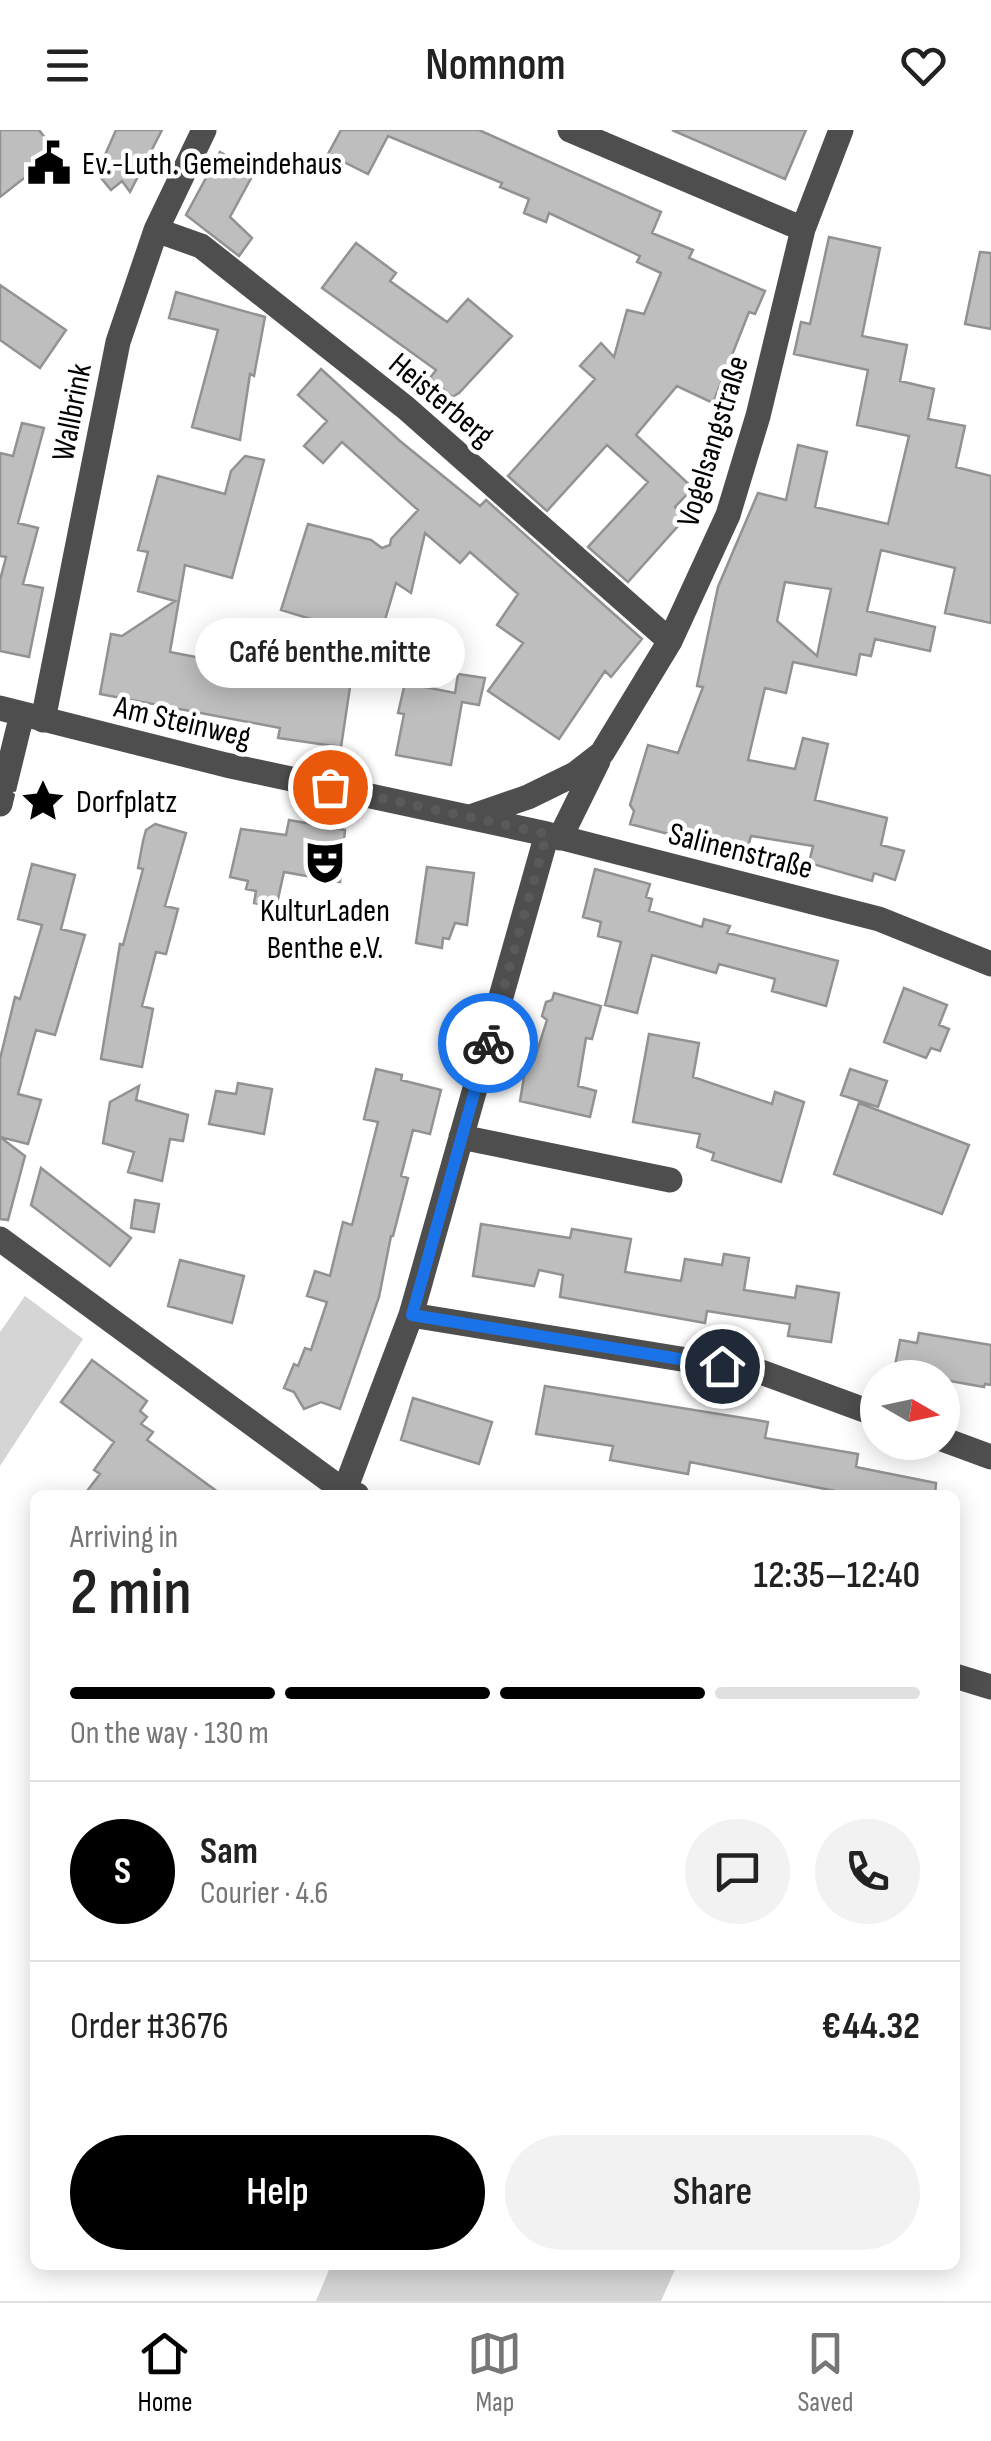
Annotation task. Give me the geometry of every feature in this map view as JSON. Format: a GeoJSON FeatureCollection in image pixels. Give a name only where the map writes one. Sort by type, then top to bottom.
{"type":"FeatureCollection","features":[{"type":"Feature","properties":{"kind":"street","name":"Wallbrink"},"geometry":{"type":"LineString","coordinates":[[0,804],[118,342],[156,230],[204,130]]}},
{"type":"Feature","properties":{"kind":"street"},"geometry":{"type":"LineString","coordinates":[[570,130],[803,229]]}},
{"type":"Feature","properties":{"kind":"street","name":"Vogelsangstraße"},"geometry":{"type":"LineString","coordinates":[[349,1490],[412,1315],[461,1137],[554,836],[670,641],[728,515],[758,416],[803,229],[841,130]]}},
{"type":"Feature","properties":{"kind":"street","name":"Heisterberg"},"geometry":{"type":"LineString","coordinates":[[156,230],[201,246],[390,396],[670,641]]}},
{"type":"Feature","properties":{"kind":"street","name":"Am Steinweg"},"geometry":{"type":"LineString","coordinates":[[22,714],[226,765],[470,817]]}},
{"type":"Feature","properties":{"kind":"street","name":"Vogelsangstraße"},"geometry":{"type":"LineString","coordinates":[[470,817],[528,797],[575,774],[602,753]]}},
{"type":"Feature","properties":{"kind":"street","name":"Salinenstraße"},"geometry":{"type":"LineString","coordinates":[[470,817],[879,919],[991,964]]}},
{"type":"Feature","properties":{"kind":"street"},"geometry":{"type":"LineString","coordinates":[[461,1137],[670,1180]]}},
{"type":"Feature","properties":{"kind":"street"},"geometry":{"type":"LineString","coordinates":[[0,1240],[343,1490]]}},
{"type":"Feature","properties":{"kind":"street"},"geometry":{"type":"LineString","coordinates":[[412,1315],[762,1372],[860,1408]]}},
{"type":"Feature","properties":{"kind":"street"},"geometry":{"type":"LineString","coordinates":[[960,1446],[991,1457]]}},
{"type":"Feature","properties":{"kind":"street"},"geometry":{"type":"LineString","coordinates":[[960,1678],[991,1687]]}},
{"type":"Feature","properties":{"kind":"shaded area"},"geometry":{"type":"Polygon","coordinates":[[[25,1296],[83,1339],[0,1466],[0,1332],[25,1296]]]}},
{"type":"Feature","properties":{"kind":"shaded area"},"geometry":{"type":"Polygon","coordinates":[[[329,2270],[675,2270],[661,2301],[316,2301],[329,2270]]]}},
{"type":"Feature","properties":{"kind":"building","name":"Ev.-Luth. Gemeindehaus"},"geometry":{"type":"Polygon","coordinates":[[[0,130],[39,130],[66,165],[47,180],[37,168],[0,197],[0,130]]]}},
{"type":"Feature","properties":{"kind":"building"},"geometry":{"type":"Polygon","coordinates":[[[116,130],[162,130],[130,192],[122,181],[111,190],[97,173],[116,130]]]}},
{"type":"Feature","properties":{"kind":"building"},"geometry":{"type":"Polygon","coordinates":[[[341,130],[479,130],[661,212],[652,233],[693,250],[689,258],[765,291],[755,314],[749,312],[713,403],[677,386],[636,435],[693,488],[675,507],[686,517],[628,582],[588,547],[648,482],[607,445],[547,511],[508,476],[595,379],[580,366],[601,343],[614,357],[627,310],[644,314],[661,273],[637,262],[640,256],[549,213],[546,222],[524,213],[529,199],[500,187],[502,183],[388,136],[368,174],[328,154],[341,130]]]}},
{"type":"Feature","properties":{"kind":"building"},"geometry":{"type":"Polygon","coordinates":[[[672,130],[806,130],[785,179],[672,130]]]}},
{"type":"Feature","properties":{"kind":"building"},"geometry":{"type":"Polygon","coordinates":[[[220,152],[255,171],[230,217],[252,238],[239,256],[186,215],[220,152]]]}},
{"type":"Feature","properties":{"kind":"building"},"geometry":{"type":"Polygon","coordinates":[[[829,237],[880,248],[862,336],[907,345],[900,381],[934,389],[928,419],[965,426],[956,467],[991,476],[991,623],[945,613],[955,568],[881,550],[867,611],[935,627],[930,651],[875,639],[871,656],[860,654],[856,675],[793,662],[786,693],[765,688],[748,760],[795,769],[803,738],[828,744],[815,800],[887,818],[881,845],[904,851],[895,880],[874,873],[872,881],[809,863],[813,846],[751,836],[746,854],[630,824],[634,811],[630,805],[648,745],[678,753],[703,687],[697,686],[718,587],[758,493],[786,500],[798,445],[827,452],[815,507],[888,524],[909,436],[857,425],[868,370],[794,354],[801,322],[810,324],[829,237]],[[785,582],[777,621],[817,656],[831,589],[785,582]]]}},
{"type":"Feature","properties":{"kind":"building"},"geometry":{"type":"Polygon","coordinates":[[[356,243],[396,273],[390,281],[447,322],[468,299],[512,336],[459,393],[452,397],[430,378],[436,370],[322,288],[356,243]]]}},
{"type":"Feature","properties":{"kind":"building"},"geometry":{"type":"Polygon","coordinates":[[[980,252],[991,253],[991,329],[965,324],[980,252]]]}},
{"type":"Feature","properties":{"kind":"building"},"geometry":{"type":"Polygon","coordinates":[[[0,285],[66,330],[40,368],[0,340],[0,285]]]}},
{"type":"Feature","properties":{"kind":"building"},"geometry":{"type":"Polygon","coordinates":[[[176,292],[265,317],[254,376],[250,374],[240,440],[192,427],[218,330],[169,318],[176,292]]]}},
{"type":"Feature","properties":{"kind":"building"},"geometry":{"type":"Polygon","coordinates":[[[321,369],[480,506],[486,500],[642,639],[611,677],[605,671],[559,739],[488,691],[523,643],[497,625],[518,594],[470,552],[460,563],[425,533],[411,593],[396,583],[379,640],[281,610],[308,524],[371,540],[382,548],[390,545],[418,510],[342,442],[323,463],[304,446],[327,421],[298,395],[321,369]]]}},
{"type":"Feature","properties":{"kind":"building"},"geometry":{"type":"Polygon","coordinates":[[[22,423],[44,428],[18,523],[38,528],[23,584],[43,588],[29,657],[0,651],[0,580],[6,557],[0,556],[0,453],[13,456],[22,423]]]}},
{"type":"Feature","properties":{"kind":"building"},"geometry":{"type":"Polygon","coordinates":[[[245,456],[264,460],[232,578],[185,565],[170,652],[350,687],[341,747],[278,738],[280,728],[100,694],[111,634],[122,636],[175,601],[138,591],[148,552],[138,550],[158,476],[225,494],[231,471],[245,456]]]}},
{"type":"Feature","properties":{"kind":"building"},"geometry":{"type":"Polygon","coordinates":[[[458,674],[485,678],[479,705],[462,702],[451,765],[396,755],[404,714],[398,713],[405,683],[455,693],[458,674]]]}},
{"type":"Feature","properties":{"kind":"building"},"geometry":{"type":"Polygon","coordinates":[[[289,820],[345,830],[340,882],[284,872],[276,908],[254,903],[256,891],[246,889],[248,881],[230,877],[241,829],[286,835],[289,820]]]}},
{"type":"Feature","properties":{"kind":"building"},"geometry":{"type":"Polygon","coordinates":[[[155,824],[186,833],[165,906],[178,909],[166,954],[156,952],[142,1006],[153,1009],[142,1067],[101,1059],[120,944],[123,945],[143,869],[138,868],[143,841],[146,830],[155,824]]]}},
{"type":"Feature","properties":{"kind":"building"},"geometry":{"type":"Polygon","coordinates":[[[32,864],[75,875],[61,929],[85,935],[55,1035],[36,1030],[18,1094],[41,1100],[28,1144],[0,1137],[0,1059],[15,997],[20,999],[42,925],[18,919],[32,864]]]}},
{"type":"Feature","properties":{"kind":"building"},"geometry":{"type":"Polygon","coordinates":[[[427,867],[474,873],[467,925],[455,923],[449,939],[443,938],[442,948],[416,943],[427,867]]]}},
{"type":"Feature","properties":{"kind":"building"},"geometry":{"type":"Polygon","coordinates":[[[595,869],[650,884],[646,897],[652,899],[649,911],[702,927],[704,919],[730,926],[727,933],[838,961],[826,1006],[772,991],[775,979],[719,964],[716,973],[652,955],[637,1013],[605,1005],[621,942],[598,936],[601,922],[583,917],[595,869]]]}},
{"type":"Feature","properties":{"kind":"building"},"geometry":{"type":"Polygon","coordinates":[[[904,988],[947,1005],[939,1025],[949,1029],[940,1051],[931,1048],[926,1058],[884,1042],[904,988]]]}},
{"type":"Feature","properties":{"kind":"building"},"geometry":{"type":"Polygon","coordinates":[[[554,993],[601,1006],[592,1039],[586,1038],[578,1086],[596,1091],[590,1117],[520,1101],[527,1059],[534,1061],[547,1020],[542,1016],[546,1002],[552,1000],[554,993]]]}},
{"type":"Feature","properties":{"kind":"building"},"geometry":{"type":"Polygon","coordinates":[[[649,1034],[699,1043],[693,1077],[772,1104],[775,1092],[804,1102],[781,1182],[712,1160],[714,1153],[697,1147],[700,1134],[633,1122],[649,1034]]]}},
{"type":"Feature","properties":{"kind":"building"},"geometry":{"type":"Polygon","coordinates":[[[376,1069],[441,1090],[430,1134],[413,1130],[401,1176],[408,1178],[379,1297],[340,1409],[321,1402],[304,1409],[294,1392],[284,1388],[305,1348],[311,1350],[327,1302],[307,1296],[315,1271],[330,1276],[343,1222],[352,1225],[378,1122],[364,1119],[376,1069]]]}},
{"type":"Feature","properties":{"kind":"building"},"geometry":{"type":"Polygon","coordinates":[[[850,1069],[887,1081],[878,1107],[841,1095],[850,1069]]]}},
{"type":"Feature","properties":{"kind":"building"},"geometry":{"type":"Polygon","coordinates":[[[238,1083],[272,1089],[264,1134],[209,1124],[216,1091],[236,1094],[238,1083]]]}},
{"type":"Feature","properties":{"kind":"building"},"geometry":{"type":"Polygon","coordinates":[[[139,1086],[136,1100],[188,1115],[183,1141],[170,1139],[162,1181],[128,1172],[134,1152],[103,1143],[110,1102],[139,1086]]]}},
{"type":"Feature","properties":{"kind":"building"},"geometry":{"type":"Polygon","coordinates":[[[859,1103],[969,1145],[942,1214],[834,1174],[859,1103]]]}},
{"type":"Feature","properties":{"kind":"building"},"geometry":{"type":"Polygon","coordinates":[[[0,1137],[25,1156],[8,1220],[0,1219],[0,1137]]]}},
{"type":"Feature","properties":{"kind":"building"},"geometry":{"type":"Polygon","coordinates":[[[41,1168],[131,1238],[110,1266],[31,1205],[41,1168]]]}},
{"type":"Feature","properties":{"kind":"building"},"geometry":{"type":"Polygon","coordinates":[[[135,1200],[159,1204],[154,1232],[131,1228],[135,1200]]]}},
{"type":"Feature","properties":{"kind":"building"},"geometry":{"type":"Polygon","coordinates":[[[481,1224],[570,1238],[572,1229],[631,1239],[625,1272],[681,1281],[685,1259],[722,1265],[724,1254],[749,1258],[744,1290],[795,1298],[797,1286],[839,1293],[831,1342],[788,1336],[790,1324],[707,1311],[705,1323],[560,1297],[563,1275],[539,1270],[534,1286],[473,1276],[481,1224]]]}},
{"type":"Feature","properties":{"kind":"building"},"geometry":{"type":"Polygon","coordinates":[[[180,1260],[244,1276],[232,1323],[168,1306],[180,1260]]]}},
{"type":"Feature","properties":{"kind":"building"},"geometry":{"type":"Polygon","coordinates":[[[919,1333],[991,1345],[991,1385],[960,1383],[960,1360],[896,1360],[900,1340],[917,1343],[919,1333]]]}},
{"type":"Feature","properties":{"kind":"building"},"geometry":{"type":"Polygon","coordinates":[[[92,1360],[147,1401],[140,1411],[147,1417],[141,1424],[153,1432],[147,1440],[215,1490],[88,1490],[100,1474],[94,1470],[114,1442],[61,1402],[92,1360]]]}},
{"type":"Feature","properties":{"kind":"building"},"geometry":{"type":"Polygon","coordinates":[[[545,1386],[768,1422],[765,1438],[858,1454],[856,1467],[936,1483],[935,1490],[830,1490],[690,1462],[688,1474],[610,1460],[613,1446],[536,1434],[545,1386]]]}},
{"type":"Feature","properties":{"kind":"building"},"geometry":{"type":"Polygon","coordinates":[[[413,1398],[492,1422],[479,1464],[401,1440],[413,1398]]]}},
{"type":"Feature","properties":{"kind":"way so far"},"geometry":{"type":"LineString","coordinates":[[330,787],[547,834],[488,1043]]}},
{"type":"Feature","properties":{"kind":"place","name":"Ev.-Luth. Gemeindehaus"},"geometry":{"type":"Point","coordinates":[49,163]}},
{"type":"Feature","properties":{"kind":"place","name":"Café benthe.mitte"},"geometry":{"type":"Point","coordinates":[330,787]}},
{"type":"Feature","properties":{"kind":"place","name":"Dorfplatz"},"geometry":{"type":"Point","coordinates":[43,801]}},
{"type":"Feature","properties":{"kind":"place","name":"KulturLaden Benthe e.V."},"geometry":{"type":"Point","coordinates":[325,862]}},
{"type":"Feature","properties":{"kind":"route"},"geometry":{"type":"LineString","coordinates":[[488,1043],[412,1315],[722,1366]]}}]}
